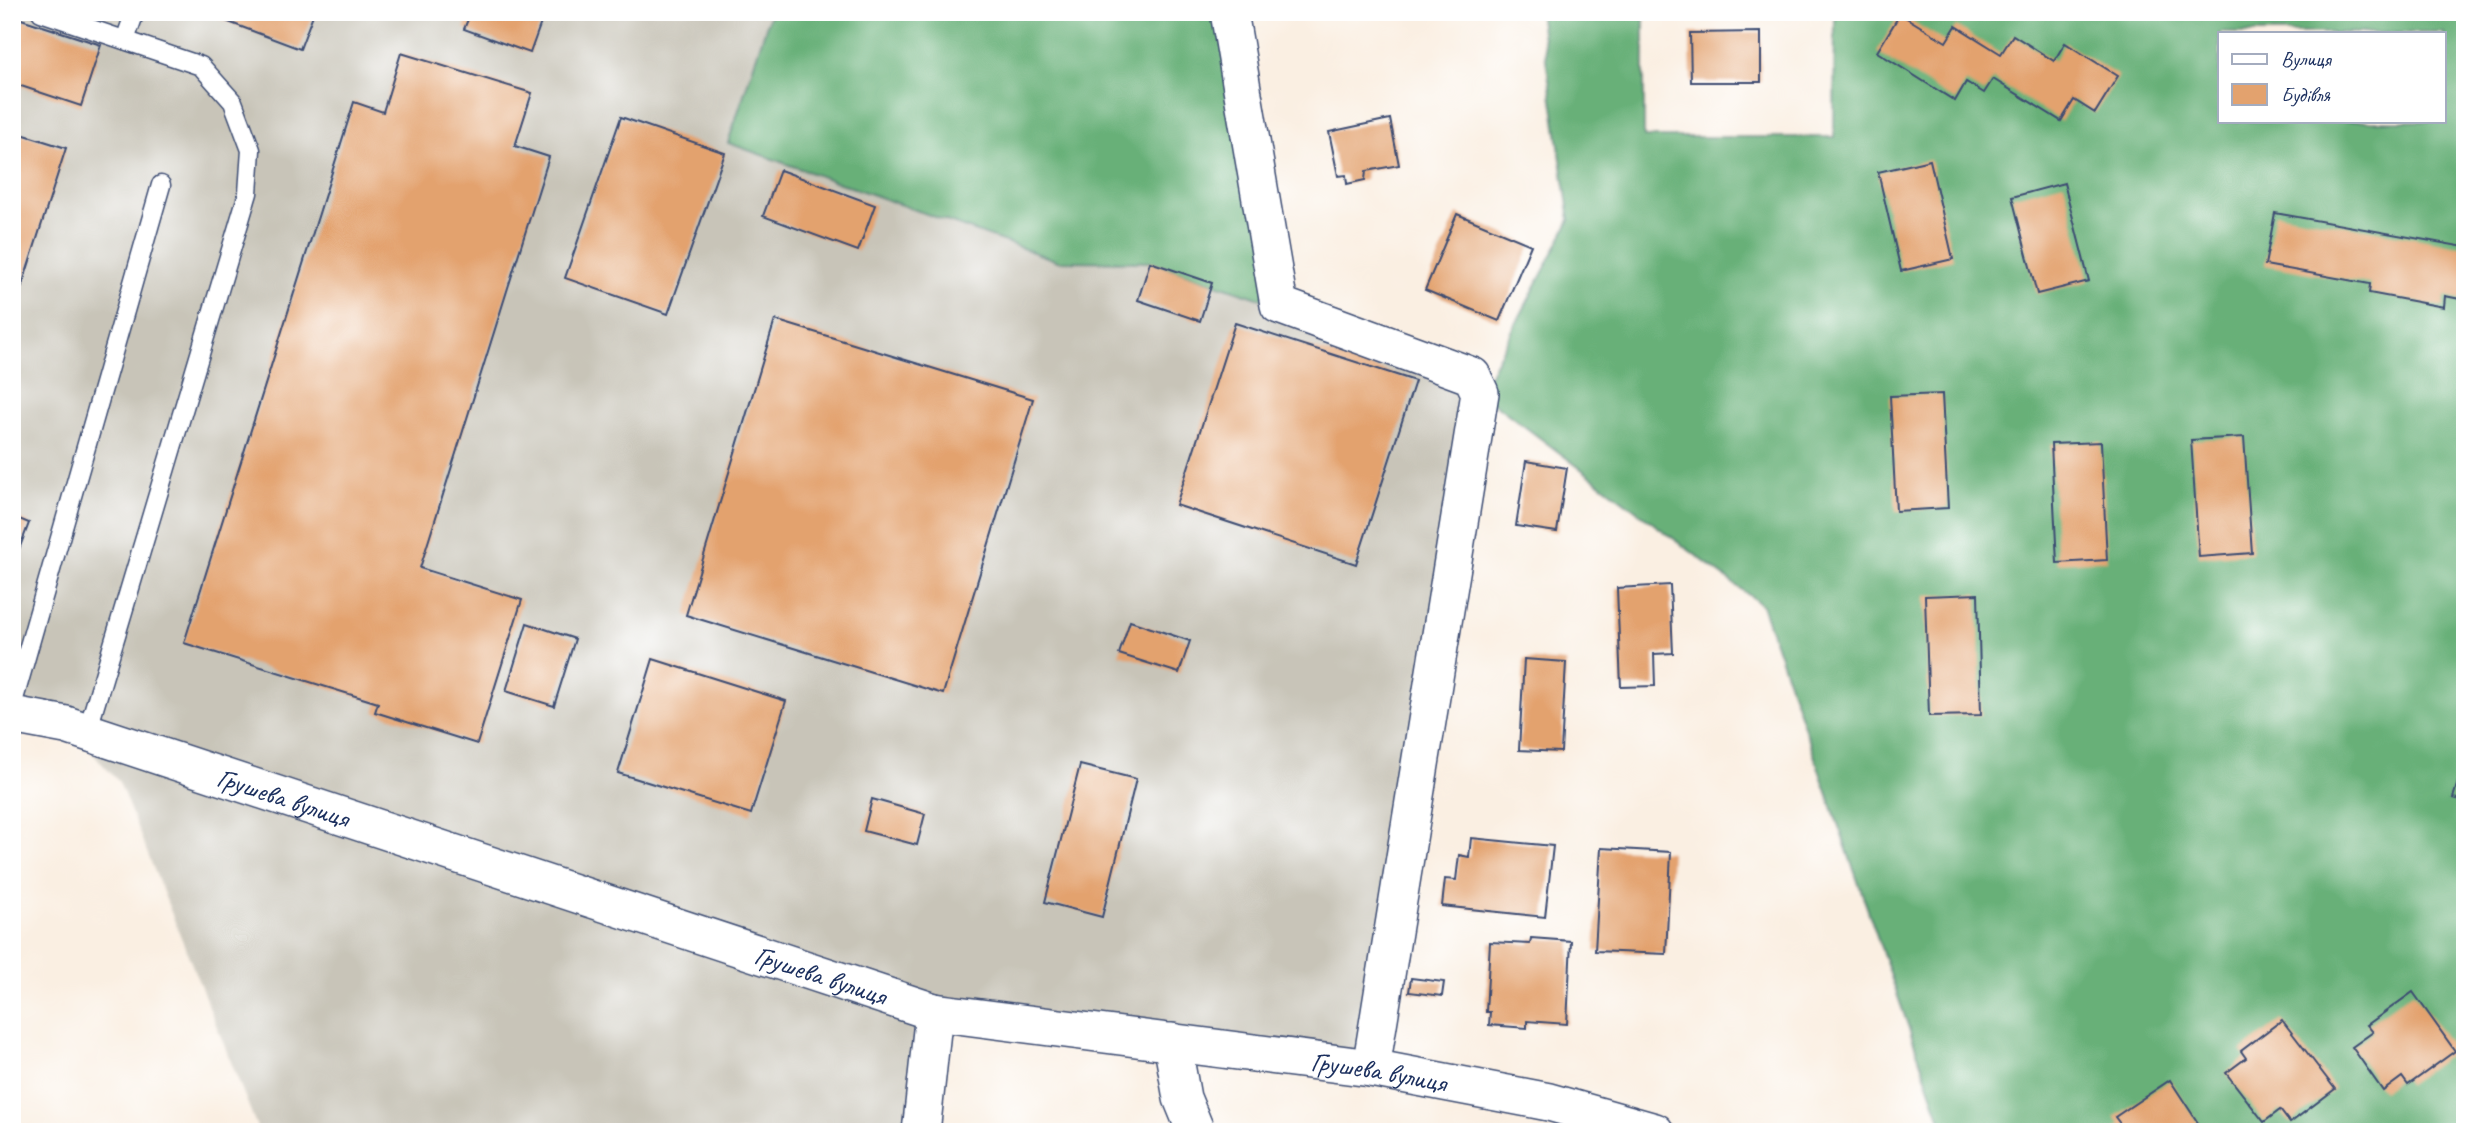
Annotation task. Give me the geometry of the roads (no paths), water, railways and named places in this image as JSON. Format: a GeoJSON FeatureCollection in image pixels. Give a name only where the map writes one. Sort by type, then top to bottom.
{"type":"FeatureCollection","features":[{"type":"Feature","properties":{"kind":"street"},"geometry":{"type":"LineString","coordinates":[[1229,12],[1279,305],[1472,376],[1480,393],[1371,1068]]}},
{"type":"Feature","properties":{"kind":"street","name":"Грушева вулиця"},"geometry":{"type":"LineString","coordinates":[[12,715],[87,732],[934,1012],[1371,1068],[1555,1117],[1655,1132]]}},
{"type":"Feature","properties":{"kind":"street"},"geometry":{"type":"LineString","coordinates":[[920,1132],[934,1012]]}},
{"type":"Feature","properties":{"kind":"street"},"geometry":{"type":"LineString","coordinates":[[1172,1042],[1182,1098],[1196,1132]]}},
{"type":"Feature","properties":{"kind":"lane"},"geometry":{"type":"LineString","coordinates":[[41,12],[201,66],[233,102],[251,150],[248,193],[87,732]]}},
{"type":"Feature","properties":{"kind":"lane"},"geometry":{"type":"LineString","coordinates":[[125,40],[135,12]]}},
{"type":"Feature","properties":{"kind":"lane"},"geometry":{"type":"LineString","coordinates":[[12,706],[161,186]]}}]}
